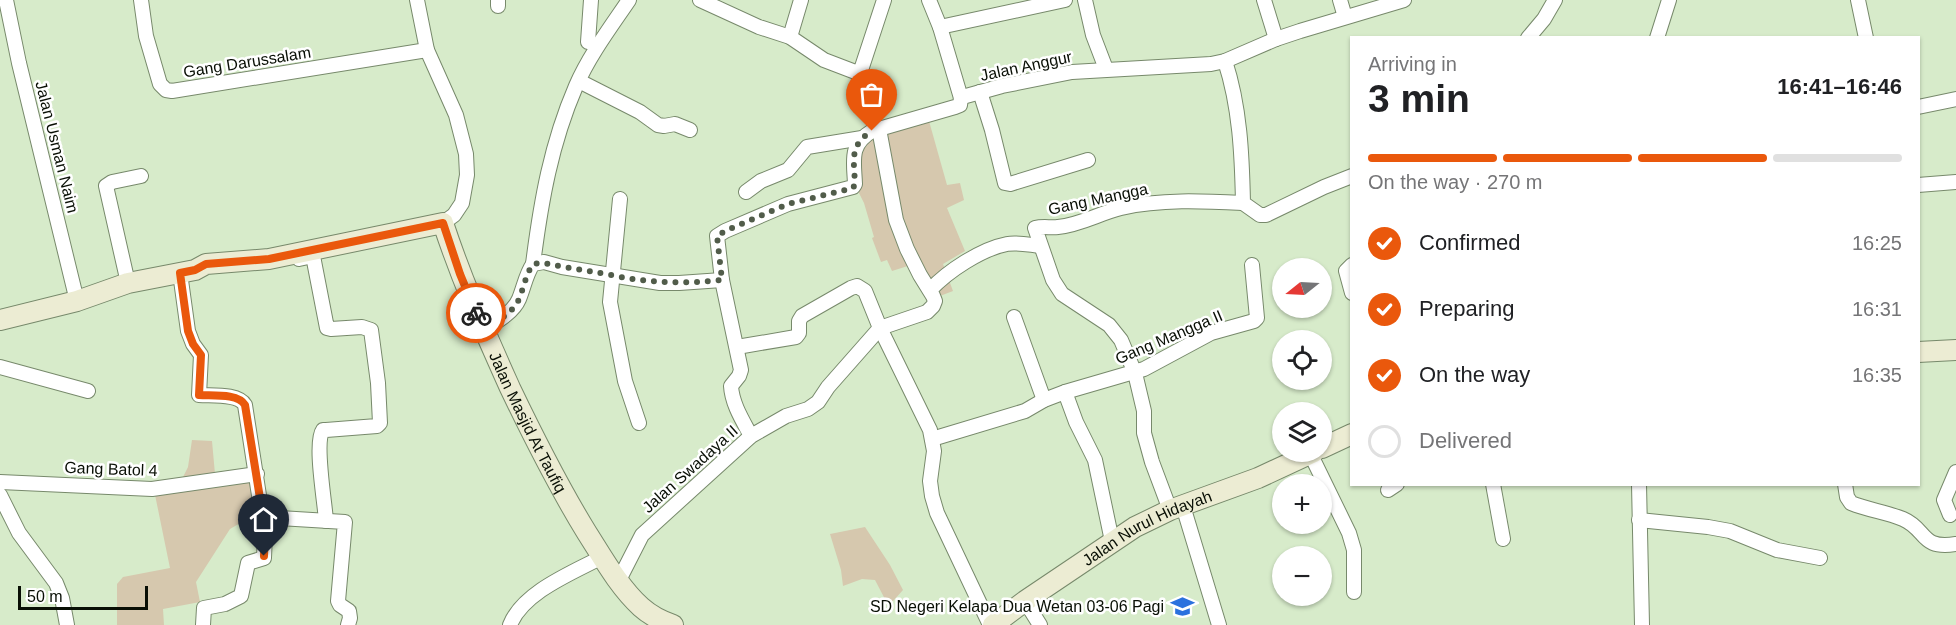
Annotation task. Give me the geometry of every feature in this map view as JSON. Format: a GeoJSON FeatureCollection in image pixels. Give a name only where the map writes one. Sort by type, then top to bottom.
{"type":"FeatureCollection","features":[{"type":"Feature","properties":{"kind":"street","name":"Jalan Usman Naim"},"geometry":{"type":"LineString","coordinates":[[6,0],[77,301]]}},
{"type":"Feature","properties":{"kind":"street","name":"Gang Darussalam"},"geometry":{"type":"LineString","coordinates":[[141,0],[146,36],[160,84],[166,90],[172,91],[427,50]]}},
{"type":"Feature","properties":{"kind":"street"},"geometry":{"type":"LineString","coordinates":[[0,320],[77,301],[128,283],[188,271],[206,264],[269,259],[443,223],[454,215],[462,203],[467,175],[465,154],[456,115],[427,50],[417,0]]}},
{"type":"Feature","properties":{"kind":"street"},"geometry":{"type":"LineString","coordinates":[[588,42],[591,0]]}},
{"type":"Feature","properties":{"kind":"street"},"geometry":{"type":"LineString","coordinates":[[483,330],[519,301],[533,264],[541,201],[555,142],[579,81],[629,0]]}},
{"type":"Feature","properties":{"kind":"street"},"geometry":{"type":"LineString","coordinates":[[700,0],[759,27],[790,37],[824,60],[858,73],[884,0]]}},
{"type":"Feature","properties":{"kind":"street"},"geometry":{"type":"LineString","coordinates":[[790,37],[801,0]]}},
{"type":"Feature","properties":{"kind":"street"},"geometry":{"type":"LineString","coordinates":[[929,0],[940,27],[961,98]]}},
{"type":"Feature","properties":{"kind":"street"},"geometry":{"type":"LineString","coordinates":[[940,27],[1065,0]]}},
{"type":"Feature","properties":{"kind":"street"},"geometry":{"type":"LineString","coordinates":[[1085,0],[1093,35],[1106,69]]}},
{"type":"Feature","properties":{"kind":"street"},"geometry":{"type":"LineString","coordinates":[[1264,0],[1275,39]]}},
{"type":"Feature","properties":{"kind":"street"},"geometry":{"type":"LineString","coordinates":[[1340,0],[1345,17]]}},
{"type":"Feature","properties":{"kind":"street","name":"Jalan Anggur"},"geometry":{"type":"LineString","coordinates":[[746,192],[760,181],[788,170],[807,147],[862,138],[872,131],[955,107],[960,105],[961,98],[980,92],[1072,72],[1185,67],[1225,61],[1275,39],[1404,0]]}},
{"type":"Feature","properties":{"kind":"street"},"geometry":{"type":"LineString","coordinates":[[1530,36],[1544,19],[1555,0]]}},
{"type":"Feature","properties":{"kind":"street"},"geometry":{"type":"LineString","coordinates":[[1658,36],[1669,0]]}},
{"type":"Feature","properties":{"kind":"street"},"geometry":{"type":"LineString","coordinates":[[1858,0],[1866,36]]}},
{"type":"Feature","properties":{"kind":"street"},"geometry":{"type":"LineString","coordinates":[[1225,61],[1236,104],[1242,163],[1243,203],[1260,215],[1266,214],[1350,177]]}},
{"type":"Feature","properties":{"kind":"street"},"geometry":{"type":"LineString","coordinates":[[579,81],[640,112],[658,125],[675,124],[690,130]]}},
{"type":"Feature","properties":{"kind":"street"},"geometry":{"type":"LineString","coordinates":[[980,92],[1005,183],[1010,184],[1088,160]]}},
{"type":"Feature","properties":{"kind":"street"},"geometry":{"type":"LineString","coordinates":[[1920,107],[1956,99]]}},
{"type":"Feature","properties":{"kind":"street"},"geometry":{"type":"LineString","coordinates":[[879,129],[896,220],[907,249],[935,301],[930,310],[880,328]]}},
{"type":"Feature","properties":{"kind":"street"},"geometry":{"type":"LineString","coordinates":[[751,436],[732,392],[731,386],[741,370],[722,280],[717,236],[788,204],[853,188],[855,184],[854,151],[862,138]]}},
{"type":"Feature","properties":{"kind":"street"},"geometry":{"type":"LineString","coordinates":[[128,283],[106,188],[112,182],[141,176]]}},
{"type":"Feature","properties":{"kind":"street"},"geometry":{"type":"LineString","coordinates":[[1920,185],[1956,182]]}},
{"type":"Feature","properties":{"kind":"street"},"geometry":{"type":"LineString","coordinates":[[620,199],[610,295],[611,310],[626,381],[639,423]]}},
{"type":"Feature","properties":{"kind":"street","name":"Gang Mangga"},"geometry":{"type":"LineString","coordinates":[[1040,246],[1035,228],[1057,228],[1077,224],[1119,209],[1148,203],[1188,201],[1243,203]]}},
{"type":"Feature","properties":{"kind":"street","name":"Jalan Masjid At Taufiq"},"geometry":{"type":"LineString","coordinates":[[443,223],[460,274],[483,330],[548,467],[602,557],[619,580]]}},
{"type":"Feature","properties":{"kind":"street"},"geometry":{"type":"LineString","coordinates":[[930,290],[951,270],[997,247],[1008,243],[1040,246],[1053,280],[1062,294],[1115,331],[1135,373],[1144,411],[1144,433],[1149,452],[1177,508],[1219,625]]}},
{"type":"Feature","properties":{"kind":"street"},"geometry":{"type":"LineString","coordinates":[[188,271],[208,273],[270,266],[313,256],[327,328],[331,330],[362,327],[371,330],[378,383],[380,423],[375,427],[326,430],[321,433],[319,439],[326,520]]}},
{"type":"Feature","properties":{"kind":"street"},"geometry":{"type":"LineString","coordinates":[[533,264],[544,262],[660,283],[679,284],[722,280]]}},
{"type":"Feature","properties":{"kind":"street","name":"Gang Mangga II"},"geometry":{"type":"LineString","coordinates":[[932,439],[1026,411],[1044,400],[1065,392],[1135,373],[1211,333],[1254,321],[1257,318],[1252,265]]}},
{"type":"Feature","properties":{"kind":"street"},"geometry":{"type":"LineString","coordinates":[[1350,267],[1346,271],[1350,286]]}},
{"type":"Feature","properties":{"kind":"street"},"geometry":{"type":"LineString","coordinates":[[188,271],[188,331],[201,355],[199,395],[238,398],[244,401],[265,534],[264,558],[248,563],[241,596],[225,604],[204,609],[203,625]]}},
{"type":"Feature","properties":{"kind":"street"},"geometry":{"type":"LineString","coordinates":[[737,348],[796,337],[802,316],[857,286],[866,291],[880,328],[930,430],[934,451],[930,481],[937,513],[992,625]]}},
{"type":"Feature","properties":{"kind":"street"},"geometry":{"type":"LineString","coordinates":[[1014,317],[1044,400]]}},
{"type":"Feature","properties":{"kind":"street","name":"Jalan Swadaya II"},"geometry":{"type":"LineString","coordinates":[[619,580],[642,534],[751,436],[786,416],[808,409],[818,402],[828,387],[880,328]]}},
{"type":"Feature","properties":{"kind":"street"},"geometry":{"type":"LineString","coordinates":[[1920,352],[1956,350]]}},
{"type":"Feature","properties":{"kind":"street"},"geometry":{"type":"LineString","coordinates":[[0,367],[88,391]]}},
{"type":"Feature","properties":{"kind":"street"},"geometry":{"type":"LineString","coordinates":[[1065,392],[1076,422],[1095,460],[1112,541]]}},
{"type":"Feature","properties":{"kind":"street","name":"Jalan Nurul Hidayah"},"geometry":{"type":"LineString","coordinates":[[1332,443],[1350,435]]}},
{"type":"Feature","properties":{"kind":"street","name":"Jalan Nurul Hidayah"},"geometry":{"type":"LineString","coordinates":[[992,625],[1135,527],[1177,508],[1258,478],[1292,462]]}},
{"type":"Feature","properties":{"kind":"street"},"geometry":{"type":"LineString","coordinates":[[1319,462],[1354,550],[1354,592]]}},
{"type":"Feature","properties":{"kind":"street"},"geometry":{"type":"LineString","coordinates":[[1950,515],[1944,500],[1956,472]]}},
{"type":"Feature","properties":{"kind":"street","name":"Gang Batol 4"},"geometry":{"type":"LineString","coordinates":[[0,482],[153,489],[257,474]]}},
{"type":"Feature","properties":{"kind":"street"},"geometry":{"type":"LineString","coordinates":[[1493,486],[1503,539]]}},
{"type":"Feature","properties":{"kind":"street"},"geometry":{"type":"LineString","coordinates":[[1639,486],[1642,625]]}},
{"type":"Feature","properties":{"kind":"street"},"geometry":{"type":"LineString","coordinates":[[1845,486],[1846,494],[1851,503],[1902,518],[1937,545],[1956,544]]}},
{"type":"Feature","properties":{"kind":"street"},"geometry":{"type":"LineString","coordinates":[[0,495],[4,513],[56,583],[64,605],[67,625]]}},
{"type":"Feature","properties":{"kind":"street"},"geometry":{"type":"LineString","coordinates":[[263,517],[344,521],[346,524],[338,601],[349,611],[348,625]]}},
{"type":"Feature","properties":{"kind":"street"},"geometry":{"type":"LineString","coordinates":[[1639,520],[1730,531],[1777,550],[1820,558]]}},
{"type":"Feature","properties":{"kind":"street"},"geometry":{"type":"LineString","coordinates":[[510,625],[527,600],[602,557]]}},
{"type":"Feature","properties":{"kind":"street"},"geometry":{"type":"LineString","coordinates":[[619,580],[641,606],[662,621],[673,625]]}},
{"type":"Feature","properties":{"kind":"street"},"geometry":{"type":"LineString","coordinates":[[1025,601],[1040,625]]}},
{"type":"Feature","properties":{"kind":"shaded area"},"geometry":{"type":"Polygon","coordinates":[[[929,121],[947,185],[960,183],[964,200],[947,208],[965,251],[943,264],[953,291],[932,299],[911,265],[892,271],[887,260],[881,262],[872,238],[874,237],[864,203],[857,189],[860,151],[870,138],[929,121]]]}},
{"type":"Feature","properties":{"kind":"shaded area"},"geometry":{"type":"Polygon","coordinates":[[[192,440],[212,441],[215,474],[252,472],[259,512],[230,529],[196,582],[200,602],[163,609],[164,625],[117,625],[117,584],[123,577],[170,568],[153,485],[183,477],[188,467],[192,440]]]}},
{"type":"Feature","properties":{"kind":"shaded area"},"geometry":{"type":"Polygon","coordinates":[[[865,527],[903,590],[893,601],[887,603],[875,580],[862,579],[843,586],[841,570],[830,534],[865,527]]]}},
{"type":"Feature","properties":{"kind":"way so far"},"geometry":{"type":"LineString","coordinates":[[476,313],[483,330],[508,314],[519,301],[530,268],[533,264],[544,262],[660,283],[679,284],[722,280],[717,236],[788,204],[853,188],[855,184],[854,151],[863,136],[872,131]]}},
{"type":"Feature","properties":{"kind":"place","name":"SD Negeri Kelapa Dua Wetan 03-06 Pagi"},"geometry":{"type":"Point","coordinates":[1182,606]}},
{"type":"Feature","properties":{"kind":"route"},"geometry":{"type":"LineString","coordinates":[[264,556],[263,517],[244,401],[238,398],[199,395],[201,353],[193,344],[188,331],[180,273],[195,270],[206,264],[269,259],[443,223],[476,313]]}}]}
